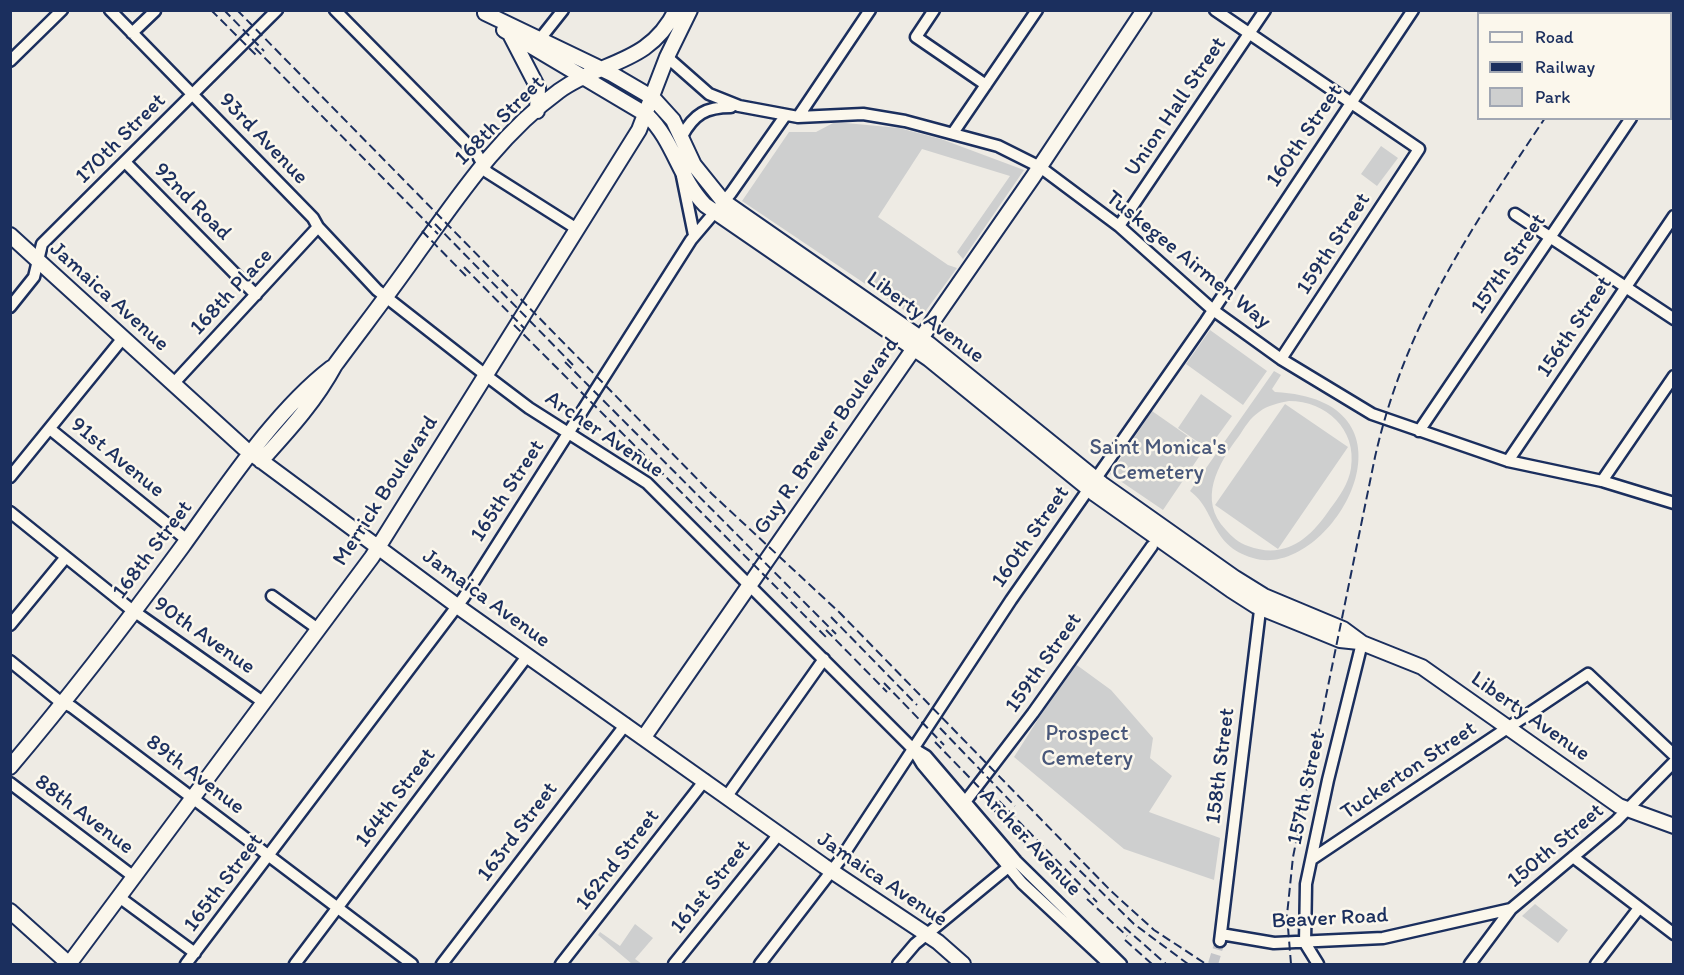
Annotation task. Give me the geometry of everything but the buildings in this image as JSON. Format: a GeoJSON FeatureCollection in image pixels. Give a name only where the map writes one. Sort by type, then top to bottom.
{"type":"FeatureCollection","features":[{"type":"Feature","properties":{"kind":"main road"},"geometry":{"type":"LineString","coordinates":[[603,69],[632,57],[650,45],[664,32],[676,10]]}},
{"type":"Feature","properties":{"kind":"main road","name":"Merrick Boulevard"},"geometry":{"type":"LineString","coordinates":[[69,964],[377,547],[647,115],[667,57],[690,10]]}},
{"type":"Feature","properties":{"kind":"main road","name":"Guy R. Brewer Boulevard"},"geometry":{"type":"LineString","coordinates":[[644,737],[1040,167],[1144,10]]}},
{"type":"Feature","properties":{"kind":"main road","name":"Liberty Avenue"},"geometry":{"type":"LineString","coordinates":[[484,12],[603,69],[653,98],[667,112],[682,136],[697,171],[718,206]]}},
{"type":"Feature","properties":{"kind":"main road","name":"Liberty Avenue"},"geometry":{"type":"LineString","coordinates":[[484,12],[510,34],[647,115],[668,140],[681,172],[696,195],[718,206],[917,343],[1091,484],[1262,602],[1343,629],[1362,643],[1427,670],[1628,810],[1674,826]]}},
{"type":"Feature","properties":{"kind":"main road"},"geometry":{"type":"LineString","coordinates":[[510,34],[537,85],[537,111]]}},
{"type":"Feature","properties":{"kind":"main road","name":"168th Street"},"geometry":{"type":"LineString","coordinates":[[256,458],[301,418],[335,365],[482,163],[561,90],[603,69]]}},
{"type":"Feature","properties":{"kind":"main road","name":"Jamaica Avenue"},"geometry":{"type":"LineString","coordinates":[[10,235],[256,458],[458,606],[779,834],[926,935],[963,964]]}},
{"type":"Feature","properties":{"kind":"main road","name":"168th Street"},"geometry":{"type":"LineString","coordinates":[[10,767],[64,703],[187,540],[256,458],[311,383],[335,365]]}},
{"type":"Feature","properties":{"kind":"main road"},"geometry":{"type":"LineString","coordinates":[[10,911],[69,964]]}},
{"type":"Feature","properties":{"kind":"street"},"geometry":{"type":"LineString","coordinates":[[10,61],[62,10]]}},
{"type":"Feature","properties":{"kind":"street","name":"93rd Avenue"},"geometry":{"type":"LineString","coordinates":[[110,10],[313,218],[318,227],[385,297]]}},
{"type":"Feature","properties":{"kind":"street","name":"170th Street"},"geometry":{"type":"LineString","coordinates":[[10,307],[34,277],[42,244],[277,10]]}},
{"type":"Feature","properties":{"kind":"street"},"geometry":{"type":"LineString","coordinates":[[335,10],[474,150],[487,172],[576,229]]}},
{"type":"Feature","properties":{"kind":"street"},"geometry":{"type":"LineString","coordinates":[[540,39],[563,10]]}},
{"type":"Feature","properties":{"kind":"street"},"geometry":{"type":"LineString","coordinates":[[798,117],[870,10]]}},
{"type":"Feature","properties":{"kind":"street"},"geometry":{"type":"LineString","coordinates":[[934,10],[916,37],[986,85]]}},
{"type":"Feature","properties":{"kind":"street"},"geometry":{"type":"LineString","coordinates":[[952,133],[1037,10]]}},
{"type":"Feature","properties":{"kind":"street"},"geometry":{"type":"LineString","coordinates":[[1215,10],[1351,102]]}},
{"type":"Feature","properties":{"kind":"street","name":"Union Hall Street"},"geometry":{"type":"LineString","coordinates":[[1119,226],[1265,10]]}},
{"type":"Feature","properties":{"kind":"street","name":"160th Street"},"geometry":{"type":"LineString","coordinates":[[760,964],[832,871],[1091,484],[1213,310],[1413,10]]}},
{"type":"Feature","properties":{"kind":"street"},"geometry":{"type":"LineString","coordinates":[[132,33],[154,11],[163,20]]}},
{"type":"Feature","properties":{"kind":"street","name":"Tuskegee Airmen Way"},"geometry":{"type":"LineString","coordinates":[[667,57],[709,94],[739,106],[798,117],[863,114],[952,133],[998,146],[1040,167],[1119,226],[1213,310],[1281,359],[1372,414],[1508,461],[1602,481],[1674,503]]}},
{"type":"Feature","properties":{"kind":"street","name":"159th Street"},"geometry":{"type":"LineString","coordinates":[[1281,359],[1419,149],[1351,102]]}},
{"type":"Feature","properties":{"kind":"street","name":"Tuskegee Airmen Way"},"geometry":{"type":"LineString","coordinates":[[682,136],[692,120],[703,111],[715,107],[739,106]]}},
{"type":"Feature","properties":{"kind":"street","name":"165th Street"},"geometry":{"type":"LineString","coordinates":[[186,964],[458,606],[694,235],[784,116]]}},
{"type":"Feature","properties":{"kind":"street","name":"157th Street"},"geometry":{"type":"LineString","coordinates":[[1419,431],[1630,120]]}},
{"type":"Feature","properties":{"kind":"street","name":"92nd Road"},"geometry":{"type":"LineString","coordinates":[[125,162],[256,294]]}},
{"type":"Feature","properties":{"kind":"street","name":"Liberty Avenue"},"geometry":{"type":"LineString","coordinates":[[681,172],[694,235]]}},
{"type":"Feature","properties":{"kind":"street"},"geometry":{"type":"LineString","coordinates":[[1515,214],[1674,320]]}},
{"type":"Feature","properties":{"kind":"street","name":"156th Street"},"geometry":{"type":"LineString","coordinates":[[1508,461],[1674,216]]}},
{"type":"Feature","properties":{"kind":"street","name":"168th Place"},"geometry":{"type":"LineString","coordinates":[[173,384],[318,227]]}},
{"type":"Feature","properties":{"kind":"street","name":"Archer Avenue"},"geometry":{"type":"LineString","coordinates":[[385,297],[529,408],[647,483],[913,749],[922,764],[1012,864],[1109,964]]}},
{"type":"Feature","properties":{"kind":"street"},"geometry":{"type":"LineString","coordinates":[[10,477],[123,338]]}},
{"type":"Feature","properties":{"kind":"street"},"geometry":{"type":"LineString","coordinates":[[1602,481],[1674,376]]}},
{"type":"Feature","properties":{"kind":"street","name":"91st Avenue"},"geometry":{"type":"LineString","coordinates":[[50,429],[187,540]]}},
{"type":"Feature","properties":{"kind":"street","name":"90th Avenue"},"geometry":{"type":"LineString","coordinates":[[10,512],[134,610],[263,702]]}},
{"type":"Feature","properties":{"kind":"street","name":"159th Street"},"geometry":{"type":"LineString","coordinates":[[965,802],[1033,713],[1152,546]]}},
{"type":"Feature","properties":{"kind":"street"},"geometry":{"type":"LineString","coordinates":[[10,625],[66,556]]}},
{"type":"Feature","properties":{"kind":"street"},"geometry":{"type":"LineString","coordinates":[[272,596],[318,629]]}},
{"type":"Feature","properties":{"kind":"street","name":"158th Street"},"geometry":{"type":"LineString","coordinates":[[1221,938],[1262,602]]}},
{"type":"Feature","properties":{"kind":"street","name":"157th Street"},"geometry":{"type":"LineString","coordinates":[[1305,943],[1306,884],[1328,780],[1362,643]]}},
{"type":"Feature","properties":{"kind":"street","name":"164th Street"},"geometry":{"type":"LineString","coordinates":[[295,964],[528,655]]}},
{"type":"Feature","properties":{"kind":"street"},"geometry":{"type":"LineString","coordinates":[[727,796],[824,659]]}},
{"type":"Feature","properties":{"kind":"street","name":"89th Avenue"},"geometry":{"type":"LineString","coordinates":[[10,662],[412,964]]}},
{"type":"Feature","properties":{"kind":"street","name":"Tuckerton Street"},"geometry":{"type":"LineString","coordinates":[[1312,859],[1588,674],[1674,755]]}},
{"type":"Feature","properties":{"kind":"street","name":"163rd Street"},"geometry":{"type":"LineString","coordinates":[[442,964],[626,724]]}},
{"type":"Feature","properties":{"kind":"street","name":"Archer Avenue"},"geometry":{"type":"LineString","coordinates":[[913,749],[926,756],[965,802],[1012,864],[1120,964]]}},
{"type":"Feature","properties":{"kind":"street","name":"150th Street"},"geometry":{"type":"LineString","coordinates":[[1470,964],[1511,909],[1628,810],[1674,762]]}},
{"type":"Feature","properties":{"kind":"street","name":"162nd Street"},"geometry":{"type":"LineString","coordinates":[[561,964],[705,780]]}},
{"type":"Feature","properties":{"kind":"street","name":"88th Avenue"},"geometry":{"type":"LineString","coordinates":[[10,783],[134,877]]}},
{"type":"Feature","properties":{"kind":"street","name":"161st Street"},"geometry":{"type":"LineString","coordinates":[[674,964],[779,834]]}},
{"type":"Feature","properties":{"kind":"street"},"geometry":{"type":"LineString","coordinates":[[1573,857],[1674,934]]}},
{"type":"Feature","properties":{"kind":"street"},"geometry":{"type":"LineString","coordinates":[[898,964],[926,935],[1012,864]]}},
{"type":"Feature","properties":{"kind":"street"},"geometry":{"type":"LineString","coordinates":[[119,897],[195,952]]}},
{"type":"Feature","properties":{"kind":"street"},"geometry":{"type":"LineString","coordinates":[[1596,964],[1639,908]]}},
{"type":"Feature","properties":{"kind":"street","name":"Beaver Road"},"geometry":{"type":"LineString","coordinates":[[1221,938],[1305,943],[1383,938],[1511,909]]}},
{"type":"Feature","properties":{"kind":"street"},"geometry":{"type":"LineString","coordinates":[[1305,943],[1318,964]]}},
{"type":"Feature","properties":{"kind":"green space"},"geometry":{"type":"Polygon","coordinates":[[[835,122],[899,128],[941,139],[1024,170],[963,259],[957,252],[1010,176],[922,149],[878,217],[948,265],[957,268],[919,320],[742,201],[789,132],[816,132],[835,122]]]}},
{"type":"Feature","properties":{"kind":"green space"},"geometry":{"type":"Polygon","coordinates":[[[1381,146],[1398,158],[1377,186],[1361,174],[1381,146]]]}},
{"type":"Feature","properties":{"kind":"green space"},"geometry":{"type":"Polygon","coordinates":[[[1210,330],[1267,371],[1243,405],[1186,364],[1210,330]]]}},
{"type":"Feature","properties":{"kind":"green space"},"geometry":{"type":"Polygon","coordinates":[[[1274,371],[1281,375],[1272,389],[1275,392],[1323,402],[1350,425],[1359,454],[1353,487],[1336,518],[1311,543],[1283,558],[1253,558],[1228,545],[1199,499],[1190,491],[1274,371]],[[1289,401],[1277,404],[1256,414],[1231,447],[1218,470],[1212,494],[1213,507],[1217,518],[1226,530],[1245,545],[1261,550],[1274,550],[1285,548],[1305,538],[1322,520],[1340,495],[1348,479],[1352,454],[1344,430],[1326,412],[1303,402],[1289,401]]]}},
{"type":"Feature","properties":{"kind":"green space"},"geometry":{"type":"Polygon","coordinates":[[[1201,394],[1232,416],[1208,449],[1178,428],[1201,394]]]}},
{"type":"Feature","properties":{"kind":"green space"},"geometry":{"type":"Polygon","coordinates":[[[1285,404],[1348,447],[1278,549],[1215,505],[1285,404]]]}},
{"type":"Feature","properties":{"kind":"green space","name":"Saint Monica's Cemetery"},"geometry":{"type":"Polygon","coordinates":[[[1152,411],[1205,448],[1163,510],[1110,474],[1152,411]]]}},
{"type":"Feature","properties":{"kind":"green space","name":"Prospect Cemetery"},"geometry":{"type":"Polygon","coordinates":[[[1074,663],[1111,690],[1153,738],[1150,758],[1172,776],[1149,812],[1220,838],[1214,880],[1124,849],[1014,757],[1074,663]]]}},
{"type":"Feature","properties":{"kind":"green space"},"geometry":{"type":"Polygon","coordinates":[[[1535,904],[1568,930],[1558,943],[1522,916],[1535,904]]]}},
{"type":"Feature","properties":{"kind":"green space"},"geometry":{"type":"Polygon","coordinates":[[[635,924],[653,938],[635,959],[642,964],[632,964],[598,935],[600,932],[620,946],[635,924]]]}},
{"type":"Feature","properties":{"kind":"tunnel"},"geometry":{"type":"LineString","coordinates":[[1213,964],[1220,941]]}},
{"type":"Feature","properties":{"kind":"railway"},"geometry":{"type":"LineString","coordinates":[[211,10],[258,57]]}},
{"type":"Feature","properties":{"kind":"railway"},"geometry":{"type":"LineString","coordinates":[[224,10],[264,51]]}},
{"type":"Feature","properties":{"kind":"railway"},"geometry":{"type":"LineString","coordinates":[[237,10],[712,494],[840,613],[1111,891],[1154,930],[1206,964]]}},
{"type":"Feature","properties":{"kind":"railway"},"geometry":{"type":"LineString","coordinates":[[255,48],[438,234]]}},
{"type":"Feature","properties":{"kind":"railway"},"geometry":{"type":"LineString","coordinates":[[1291,964],[1287,915],[1293,857],[1375,457],[1388,409],[1422,321],[1444,279],[1491,199],[1544,120]]}},
{"type":"Feature","properties":{"kind":"railway"},"geometry":{"type":"LineString","coordinates":[[435,224],[573,365]]}},
{"type":"Feature","properties":{"kind":"railway"},"geometry":{"type":"LineString","coordinates":[[422,231],[466,276]]}},
{"type":"Feature","properties":{"kind":"railway"},"geometry":{"type":"LineString","coordinates":[[464,267],[525,329]]}},
{"type":"Feature","properties":{"kind":"railway"},"geometry":{"type":"LineString","coordinates":[[514,325],[828,639]]}},
{"type":"Feature","properties":{"kind":"railway"},"geometry":{"type":"LineString","coordinates":[[565,362],[836,634]]}},
{"type":"Feature","properties":{"kind":"railway"},"geometry":{"type":"LineString","coordinates":[[831,617],[917,705]]}},
{"type":"Feature","properties":{"kind":"railway"},"geometry":{"type":"LineString","coordinates":[[826,630],[887,692]]}},
{"type":"Feature","properties":{"kind":"railway"},"geometry":{"type":"LineString","coordinates":[[884,683],[944,745]]}},
{"type":"Feature","properties":{"kind":"railway"},"geometry":{"type":"LineString","coordinates":[[940,728],[1015,806]]}},
{"type":"Feature","properties":{"kind":"railway"},"geometry":{"type":"LineString","coordinates":[[935,742],[1002,811]]}},
{"type":"Feature","properties":{"kind":"railway"},"geometry":{"type":"LineString","coordinates":[[999,801],[1097,902]]}},
{"type":"Feature","properties":{"kind":"railway"},"geometry":{"type":"LineString","coordinates":[[991,807],[1060,878]]}},
{"type":"Feature","properties":{"kind":"railway"},"geometry":{"type":"LineString","coordinates":[[1070,861],[1134,924],[1188,964]]}},
{"type":"Feature","properties":{"kind":"railway"},"geometry":{"type":"LineString","coordinates":[[1087,899],[1127,936]]}},
{"type":"Feature","properties":{"kind":"railway"},"geometry":{"type":"LineString","coordinates":[[1124,927],[1166,964]]}},
{"type":"Feature","properties":{"kind":"railway"},"geometry":{"type":"LineString","coordinates":[[1125,940],[1152,964]]}}]}
